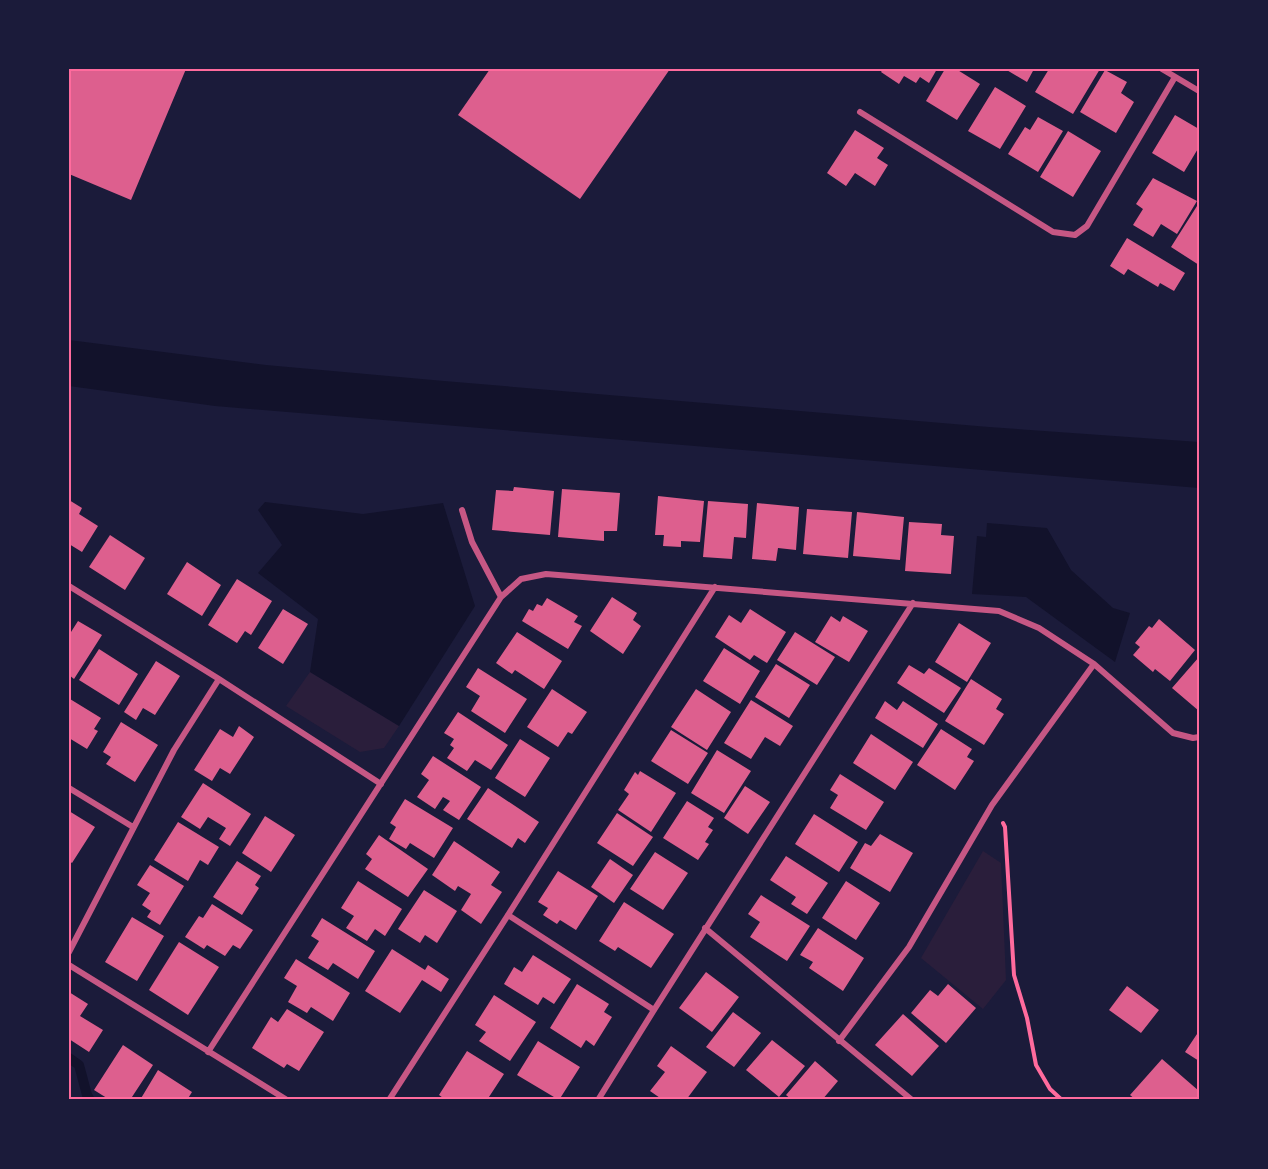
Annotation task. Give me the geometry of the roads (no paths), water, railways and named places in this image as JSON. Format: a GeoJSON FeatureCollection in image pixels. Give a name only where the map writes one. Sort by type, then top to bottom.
{"type":"FeatureCollection","features":[{"type":"Feature","properties":{"kind":"street"},"geometry":{"type":"LineString","coordinates":[[1162,69],[1199,91]]}},
{"type":"Feature","properties":{"kind":"street"},"geometry":{"type":"LineString","coordinates":[[860,112],[1053,232],[1075,235],[1087,226],[1175,77]]}},
{"type":"Feature","properties":{"kind":"street"},"geometry":{"type":"LineString","coordinates":[[462,510],[472,542],[501,597]]}},
{"type":"Feature","properties":{"kind":"street"},"geometry":{"type":"LineString","coordinates":[[208,1052],[501,597],[521,579],[546,574],[999,611],[1039,628],[1094,664],[1173,733],[1193,738],[1199,737]]}},
{"type":"Feature","properties":{"kind":"street"},"geometry":{"type":"LineString","coordinates":[[69,586],[219,679],[381,784]]}},
{"type":"Feature","properties":{"kind":"street"},"geometry":{"type":"LineString","coordinates":[[389,1100],[715,587]]}},
{"type":"Feature","properties":{"kind":"street"},"geometry":{"type":"LineString","coordinates":[[598,1100],[913,603]]}},
{"type":"Feature","properties":{"kind":"street"},"geometry":{"type":"LineString","coordinates":[[839,1041],[909,947],[992,804],[1094,664]]}},
{"type":"Feature","properties":{"kind":"street"},"geometry":{"type":"LineString","coordinates":[[69,952],[174,750],[219,679]]}},
{"type":"Feature","properties":{"kind":"street"},"geometry":{"type":"LineString","coordinates":[[69,788],[133,827]]}},
{"type":"Feature","properties":{"kind":"street"},"geometry":{"type":"LineString","coordinates":[[508,915],[654,1010]]}},
{"type":"Feature","properties":{"kind":"street"},"geometry":{"type":"LineString","coordinates":[[705,928],[912,1100]]}},
{"type":"Feature","properties":{"kind":"street"},"geometry":{"type":"LineString","coordinates":[[69,965],[287,1100]]}},
{"type":"Feature","properties":{"kind":"waterway"},"geometry":{"type":"LineString","coordinates":[[69,1058],[79,1065],[90,1100]]}}]}
